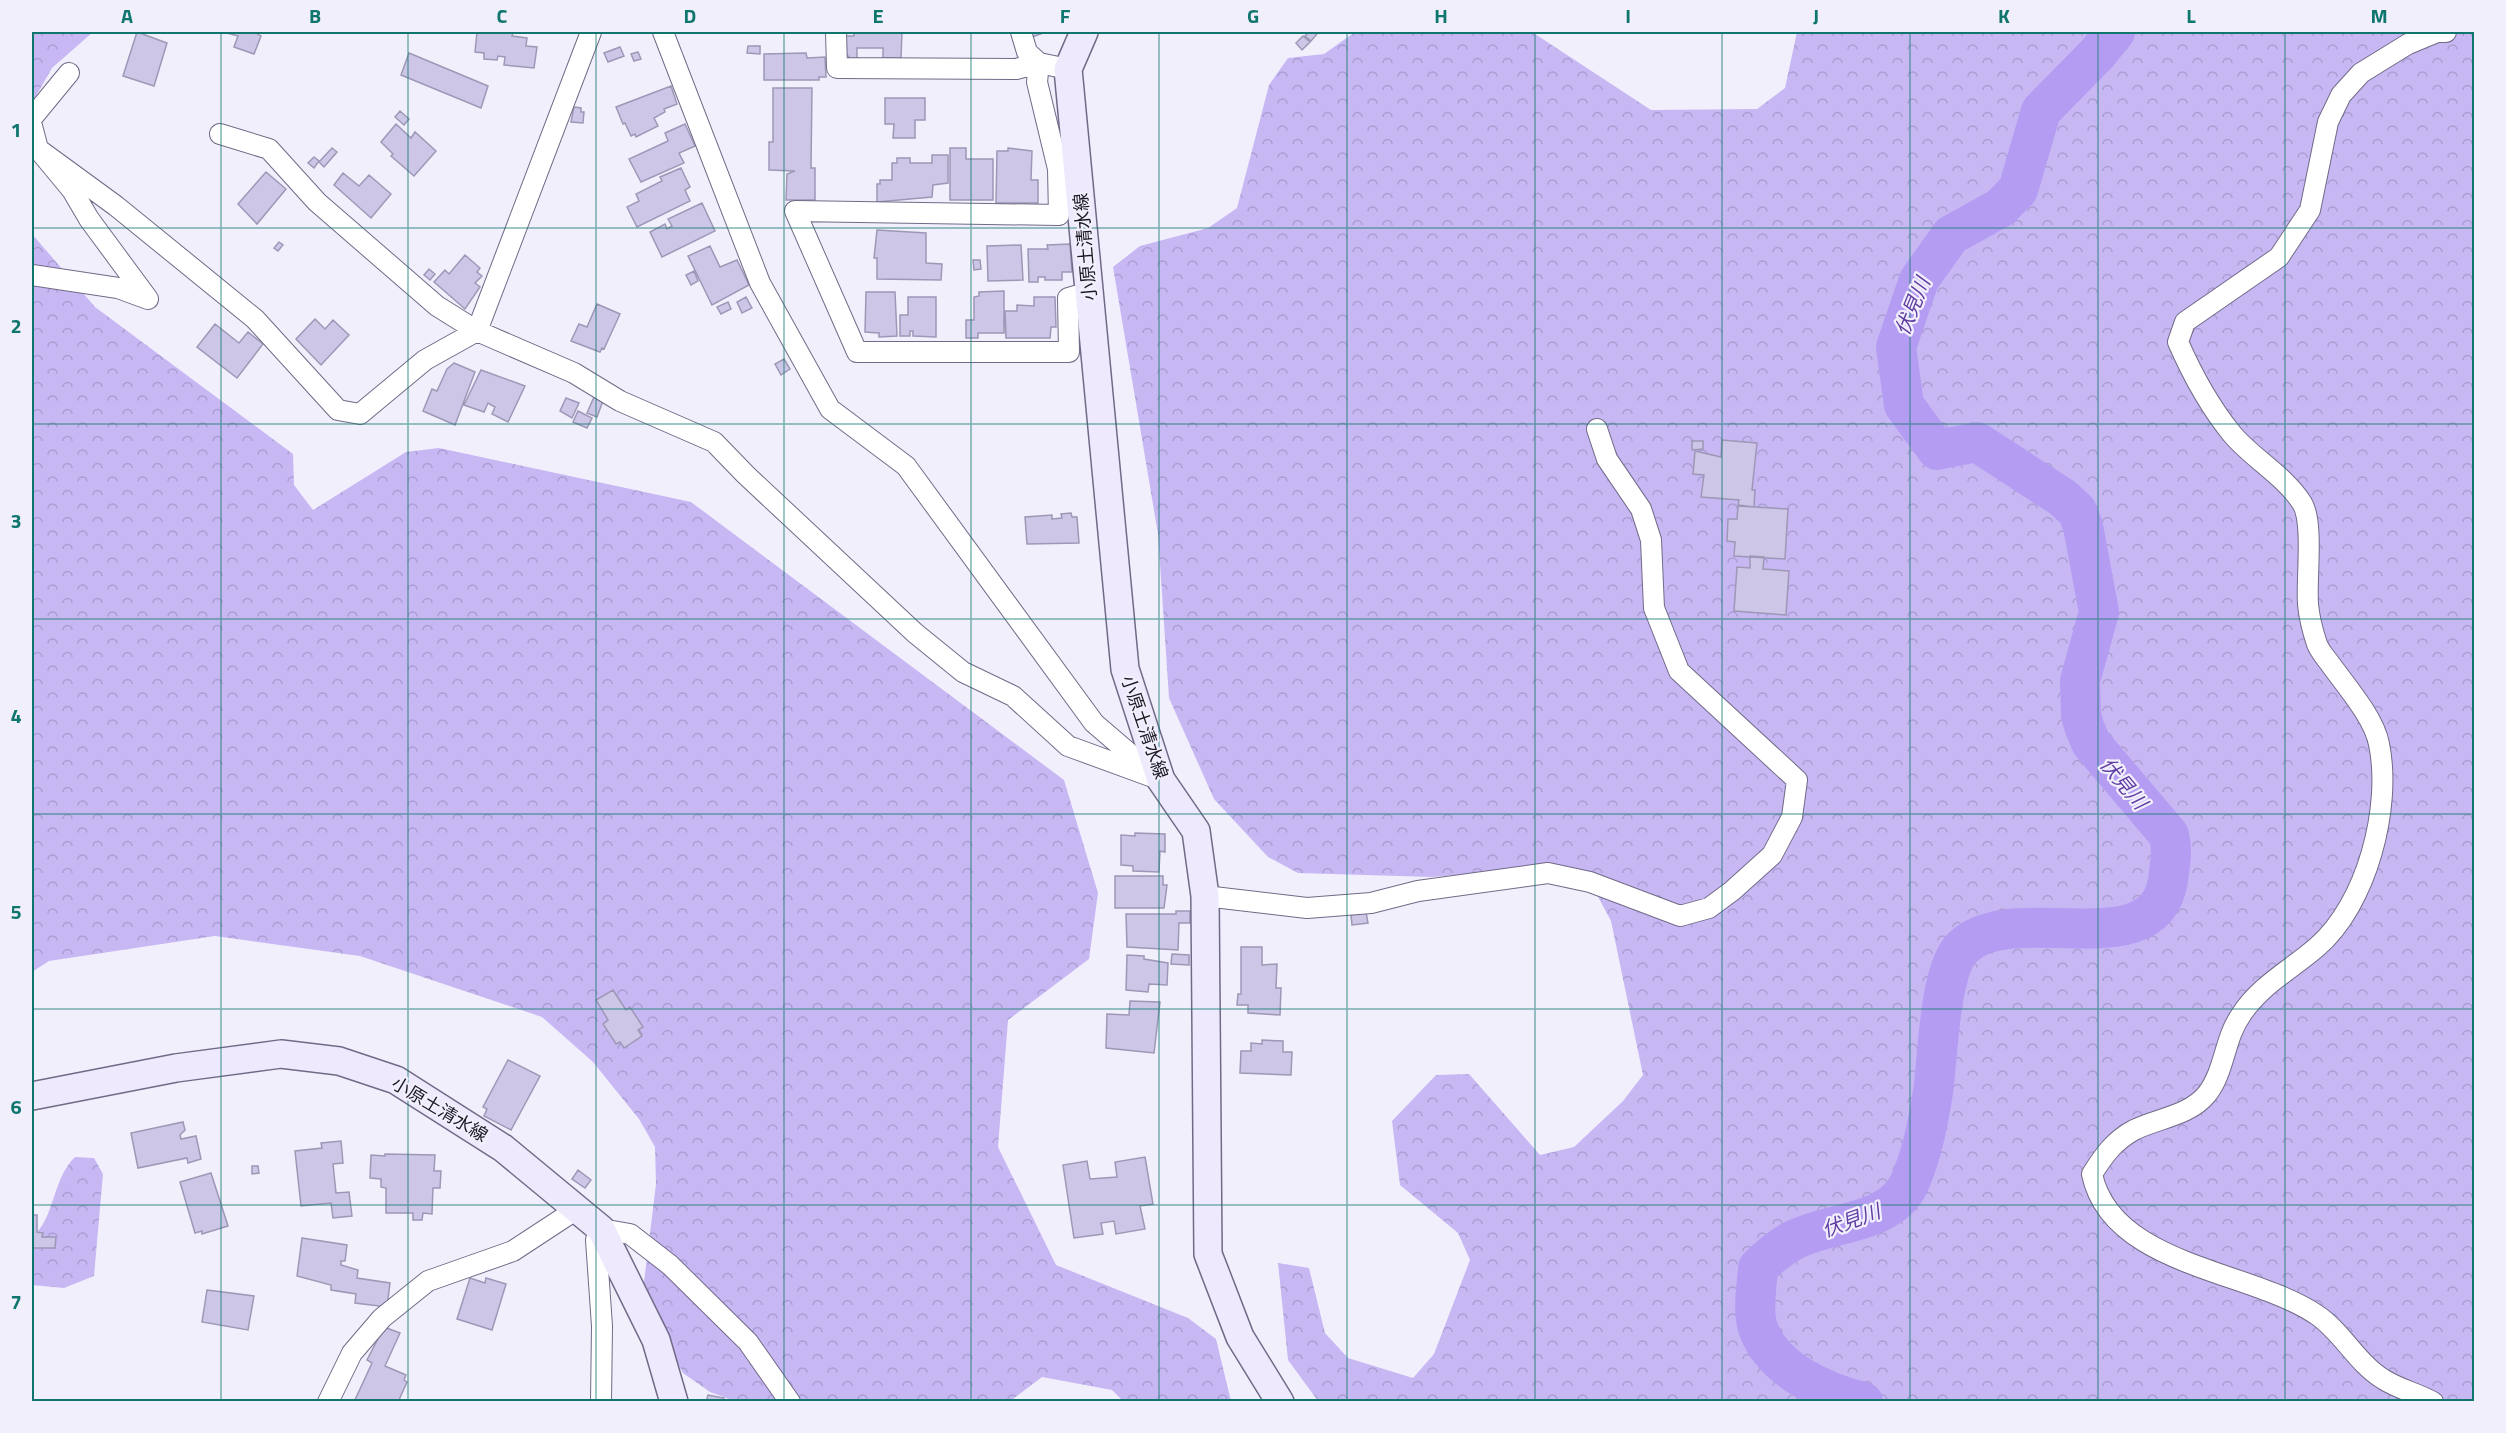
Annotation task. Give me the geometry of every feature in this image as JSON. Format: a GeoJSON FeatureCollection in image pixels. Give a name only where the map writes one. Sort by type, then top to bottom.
{"type":"FeatureCollection","features":[{"type":"Feature","properties":{"kind":"main road","name":"小原土清水線"},"geometry":{"type":"LineString","coordinates":[[1084,32],[1068,69],[1125,669],[1161,780],[1196,831],[1205,896],[1208,1254],[1240,1336],[1280,1401]]}},
{"type":"Feature","properties":{"kind":"main road","name":"小原土清水線"},"geometry":{"type":"LineString","coordinates":[[32,1096],[176,1068],[281,1054],[339,1060],[396,1080],[503,1148],[601,1229],[656,1340],[674,1401]]}},
{"type":"Feature","properties":{"kind":"street"},"geometry":{"type":"LineString","coordinates":[[38,149],[116,206],[255,319],[338,410],[360,414],[425,360],[477,331],[591,32]]}},
{"type":"Feature","properties":{"kind":"street"},"geometry":{"type":"LineString","coordinates":[[663,32],[760,283],[830,409],[906,466],[1094,723],[1161,780]]}},
{"type":"Feature","properties":{"kind":"street"},"geometry":{"type":"LineString","coordinates":[[836,32],[837,68],[1016,69],[1039,63],[1068,69]]}},
{"type":"Feature","properties":{"kind":"street"},"geometry":{"type":"LineString","coordinates":[[1021,32],[1028,51],[1039,63]]}},
{"type":"Feature","properties":{"kind":"street"},"geometry":{"type":"LineString","coordinates":[[2433,1401],[2383,1379],[2319,1316],[2279,1293],[2163,1254],[2119,1220],[2096,1194],[2092,1174],[2108,1149],[2116,1142],[2135,1130],[2193,1108],[2208,1094],[2223,1060],[2230,1034],[2241,1013],[2274,980],[2319,945],[2348,908],[2374,849],[2384,777],[2379,741],[2360,704],[2318,647],[2308,606],[2307,530],[2303,504],[2282,480],[2232,434],[2192,373],[2178,342],[2185,322],[2279,257],[2310,210],[2328,122],[2341,95],[2361,73],[2408,44],[2436,32],[2446,32]]}},
{"type":"Feature","properties":{"kind":"street"},"geometry":{"type":"LineString","coordinates":[[1039,63],[1036,82],[1059,169],[1059,215],[795,211],[857,352],[1069,352],[1068,298],[1089,292]]}},
{"type":"Feature","properties":{"kind":"street"},"geometry":{"type":"LineString","coordinates":[[32,118],[69,73]]}},
{"type":"Feature","properties":{"kind":"street"},"geometry":{"type":"LineString","coordinates":[[32,126],[38,149],[72,190],[89,219],[148,299],[118,288],[32,275]]}},
{"type":"Feature","properties":{"kind":"street"},"geometry":{"type":"LineString","coordinates":[[220,134],[269,148],[317,202],[437,306],[477,331],[574,374],[620,400],[714,442],[746,475],[906,625],[963,672],[1013,696],[1068,746],[1161,780]]}},
{"type":"Feature","properties":{"kind":"street"},"geometry":{"type":"LineString","coordinates":[[1205,896],[1307,908],[1371,903],[1418,891],[1548,873],[1590,882],[1680,916],[1709,908],[1772,855],[1792,817],[1797,780],[1679,671],[1654,608],[1651,540],[1641,509],[1607,459],[1597,429]]}},
{"type":"Feature","properties":{"kind":"street"},"geometry":{"type":"LineString","coordinates":[[328,1401],[352,1353],[382,1318],[428,1281],[513,1251],[577,1209]]}},
{"type":"Feature","properties":{"kind":"street"},"geometry":{"type":"LineString","coordinates":[[600,1401],[602,1326],[596,1240],[601,1229],[630,1234],[670,1265],[748,1342],[790,1401]]}},
{"type":"Feature","properties":{"kind":"green space"},"geometry":{"type":"Polygon","coordinates":[[[32,32],[93,32],[52,68],[32,103],[32,32]]]}},
{"type":"Feature","properties":{"kind":"green space"},"geometry":{"type":"Polygon","coordinates":[[[1355,32],[1532,32],[1651,110],[1757,109],[1785,88],[1797,32],[2474,32],[2474,1401],[1318,1401],[1288,1360],[1278,1263],[1309,1268],[1325,1333],[1348,1358],[1413,1378],[1434,1354],[1470,1260],[1458,1233],[1400,1185],[1392,1121],[1436,1075],[1469,1074],[1540,1155],[1574,1147],[1623,1101],[1643,1075],[1611,921],[1595,891],[1531,868],[1432,877],[1298,873],[1268,857],[1214,799],[1169,698],[1158,534],[1113,267],[1140,246],[1208,228],[1237,208],[1269,85],[1288,58],[1324,54],[1355,32]]]}},
{"type":"Feature","properties":{"kind":"green space"},"geometry":{"type":"Polygon","coordinates":[[[32,234],[95,307],[293,454],[294,485],[313,510],[406,452],[439,448],[691,502],[1064,780],[1098,893],[1089,959],[1008,1020],[998,1147],[1056,1265],[1188,1318],[1216,1339],[1231,1401],[1123,1401],[1112,1390],[1042,1377],[1009,1402],[737,1402],[710,1392],[683,1373],[650,1313],[644,1282],[656,1184],[655,1147],[639,1119],[593,1062],[542,1017],[360,956],[215,936],[49,961],[32,972],[32,234]]]}},
{"type":"Feature","properties":{"kind":"green space"},"geometry":{"type":"Polygon","coordinates":[[[75,1157],[94,1158],[103,1174],[94,1276],[64,1288],[32,1285],[32,1237],[45,1220],[62,1176],[75,1157]]]}},
{"type":"Feature","properties":{"kind":"building"},"geometry":{"type":"Polygon","coordinates":[[[137,32],[167,43],[154,86],[123,76],[137,32]]]}},
{"type":"Feature","properties":{"kind":"building"},"geometry":{"type":"Polygon","coordinates":[[[223,32],[254,32],[261,36],[254,54],[234,47],[238,36],[223,32]]]}},
{"type":"Feature","properties":{"kind":"building"},"geometry":{"type":"Polygon","coordinates":[[[477,32],[513,32],[512,36],[527,38],[526,46],[537,47],[534,68],[504,65],[505,57],[498,56],[497,60],[484,59],[484,53],[475,52],[477,32]]]}},
{"type":"Feature","properties":{"kind":"building"},"geometry":{"type":"Polygon","coordinates":[[[854,32],[902,32],[901,58],[883,58],[883,48],[857,48],[857,62],[854,62],[846,54],[846,36],[854,36],[854,32]]]}},
{"type":"Feature","properties":{"kind":"building"},"geometry":{"type":"Polygon","coordinates":[[[1030,32],[1046,32],[1032,37],[1030,32]]]}},
{"type":"Feature","properties":{"kind":"building"},"geometry":{"type":"Polygon","coordinates":[[[1309,32],[1317,34],[1311,41],[1305,36],[1309,32]]]}},
{"type":"Feature","properties":{"kind":"building"},"geometry":{"type":"Polygon","coordinates":[[[1303,36],[1310,42],[1302,50],[1296,43],[1303,36]]]}},
{"type":"Feature","properties":{"kind":"building"},"geometry":{"type":"Polygon","coordinates":[[[748,46],[760,46],[760,54],[747,53],[748,46]]]}},
{"type":"Feature","properties":{"kind":"building"},"geometry":{"type":"Polygon","coordinates":[[[620,47],[624,56],[608,62],[604,53],[620,47]]]}},
{"type":"Feature","properties":{"kind":"building"},"geometry":{"type":"Polygon","coordinates":[[[638,52],[641,59],[634,61],[631,54],[638,52]]]}},
{"type":"Feature","properties":{"kind":"building"},"geometry":{"type":"Polygon","coordinates":[[[409,53],[488,86],[481,108],[401,75],[409,53]]]}},
{"type":"Feature","properties":{"kind":"building"},"geometry":{"type":"Polygon","coordinates":[[[806,53],[807,58],[825,57],[826,77],[819,77],[819,80],[764,80],[764,54],[806,53]]]}},
{"type":"Feature","properties":{"kind":"building"},"geometry":{"type":"Polygon","coordinates":[[[671,86],[677,104],[664,109],[665,112],[654,118],[658,126],[636,137],[635,134],[631,136],[616,107],[671,86]]]}},
{"type":"Feature","properties":{"kind":"building"},"geometry":{"type":"Polygon","coordinates":[[[773,88],[812,88],[811,168],[815,168],[815,200],[786,200],[787,174],[795,171],[769,170],[769,142],[773,142],[773,88]]]}},
{"type":"Feature","properties":{"kind":"building"},"geometry":{"type":"Polygon","coordinates":[[[885,98],[925,98],[925,120],[915,120],[915,138],[893,138],[894,124],[885,124],[885,98]]]}},
{"type":"Feature","properties":{"kind":"building"},"geometry":{"type":"Polygon","coordinates":[[[574,107],[581,108],[581,112],[584,112],[583,123],[571,122],[574,107]]]}},
{"type":"Feature","properties":{"kind":"building"},"geometry":{"type":"Polygon","coordinates":[[[400,111],[409,119],[404,125],[395,117],[400,111]]]}},
{"type":"Feature","properties":{"kind":"building"},"geometry":{"type":"Polygon","coordinates":[[[396,124],[411,138],[415,132],[436,151],[414,176],[391,156],[393,154],[381,142],[396,124]]]}},
{"type":"Feature","properties":{"kind":"building"},"geometry":{"type":"Polygon","coordinates":[[[685,124],[695,146],[679,153],[684,163],[641,182],[629,159],[668,141],[665,133],[685,124]]]}},
{"type":"Feature","properties":{"kind":"building"},"geometry":{"type":"Polygon","coordinates":[[[332,148],[337,152],[324,167],[319,162],[332,148]]]}},
{"type":"Feature","properties":{"kind":"building"},"geometry":{"type":"Polygon","coordinates":[[[950,148],[966,148],[966,159],[993,159],[993,200],[950,200],[950,148]]]}},
{"type":"Feature","properties":{"kind":"building"},"geometry":{"type":"Polygon","coordinates":[[[1008,148],[1032,151],[1031,180],[1038,180],[1038,203],[996,203],[997,151],[1008,151],[1008,148]]]}},
{"type":"Feature","properties":{"kind":"building"},"geometry":{"type":"Polygon","coordinates":[[[932,155],[948,155],[948,183],[933,185],[932,197],[877,202],[877,184],[880,184],[880,180],[892,180],[892,163],[897,163],[897,158],[910,158],[910,163],[932,163],[932,155]]]}},
{"type":"Feature","properties":{"kind":"building"},"geometry":{"type":"Polygon","coordinates":[[[314,157],[319,161],[314,168],[308,163],[314,157]]]}},
{"type":"Feature","properties":{"kind":"building"},"geometry":{"type":"Polygon","coordinates":[[[681,168],[690,187],[685,190],[690,201],[637,227],[627,207],[639,201],[636,194],[662,181],[660,177],[681,168]]]}},
{"type":"Feature","properties":{"kind":"building"},"geometry":{"type":"Polygon","coordinates":[[[266,172],[286,189],[257,224],[238,204],[266,172]]]}},
{"type":"Feature","properties":{"kind":"building"},"geometry":{"type":"Polygon","coordinates":[[[343,173],[359,186],[369,175],[391,194],[371,218],[334,185],[343,173]]]}},
{"type":"Feature","properties":{"kind":"building"},"geometry":{"type":"Polygon","coordinates":[[[702,203],[715,231],[662,257],[650,232],[665,224],[667,229],[672,226],[668,219],[702,203]]]}},
{"type":"Feature","properties":{"kind":"building"},"geometry":{"type":"Polygon","coordinates":[[[877,230],[926,233],[926,263],[942,264],[941,280],[877,279],[877,258],[874,258],[877,230]]]}},
{"type":"Feature","properties":{"kind":"building"},"geometry":{"type":"Polygon","coordinates":[[[279,242],[283,245],[278,251],[274,248],[279,242]]]}},
{"type":"Feature","properties":{"kind":"building"},"geometry":{"type":"Polygon","coordinates":[[[1070,244],[1072,272],[1062,272],[1062,280],[1045,280],[1045,277],[1038,277],[1038,282],[1029,282],[1028,249],[1048,249],[1047,245],[1070,244]]]}},
{"type":"Feature","properties":{"kind":"building"},"geometry":{"type":"Polygon","coordinates":[[[1021,245],[1023,280],[988,281],[987,246],[1021,245]]]}},
{"type":"Feature","properties":{"kind":"building"},"geometry":{"type":"Polygon","coordinates":[[[710,246],[720,267],[737,260],[749,285],[712,305],[688,256],[710,246]]]}},
{"type":"Feature","properties":{"kind":"building"},"geometry":{"type":"Polygon","coordinates":[[[465,255],[480,268],[477,272],[482,276],[475,283],[480,287],[465,309],[434,282],[445,270],[449,274],[465,255]]]}},
{"type":"Feature","properties":{"kind":"building"},"geometry":{"type":"Polygon","coordinates":[[[973,260],[980,260],[981,269],[974,270],[973,260]]]}},
{"type":"Feature","properties":{"kind":"building"},"geometry":{"type":"Polygon","coordinates":[[[429,269],[435,274],[430,280],[424,275],[429,269]]]}},
{"type":"Feature","properties":{"kind":"building"},"geometry":{"type":"Polygon","coordinates":[[[694,271],[698,281],[691,285],[686,275],[694,271]]]}},
{"type":"Feature","properties":{"kind":"building"},"geometry":{"type":"Polygon","coordinates":[[[1004,291],[1004,333],[978,333],[978,338],[966,338],[966,320],[974,320],[974,297],[979,296],[979,292],[1004,291]]]}},
{"type":"Feature","properties":{"kind":"building"},"geometry":{"type":"Polygon","coordinates":[[[866,292],[895,292],[897,336],[879,337],[879,333],[865,332],[866,292]]]}},
{"type":"Feature","properties":{"kind":"building"},"geometry":{"type":"Polygon","coordinates":[[[746,297],[752,308],[742,313],[737,302],[746,297]]]}},
{"type":"Feature","properties":{"kind":"building"},"geometry":{"type":"Polygon","coordinates":[[[908,297],[936,297],[936,337],[913,336],[913,331],[910,331],[910,336],[900,336],[900,315],[908,315],[908,297]]]}},
{"type":"Feature","properties":{"kind":"building"},"geometry":{"type":"Polygon","coordinates":[[[1034,297],[1055,297],[1056,327],[1051,327],[1050,338],[1006,338],[1005,311],[1017,311],[1017,305],[1034,306],[1034,297]]]}},
{"type":"Feature","properties":{"kind":"building"},"geometry":{"type":"Polygon","coordinates":[[[728,302],[731,309],[721,314],[717,307],[728,302]]]}},
{"type":"Feature","properties":{"kind":"building"},"geometry":{"type":"Polygon","coordinates":[[[597,304],[620,314],[604,349],[602,348],[600,352],[571,341],[579,324],[587,327],[597,304]]]}},
{"type":"Feature","properties":{"kind":"building"},"geometry":{"type":"Polygon","coordinates":[[[315,319],[325,329],[333,320],[349,335],[321,365],[296,339],[315,319]]]}},
{"type":"Feature","properties":{"kind":"building"},"geometry":{"type":"Polygon","coordinates":[[[215,324],[239,343],[248,332],[263,344],[237,378],[197,347],[215,324]]]}},
{"type":"Feature","properties":{"kind":"building"},"geometry":{"type":"Polygon","coordinates":[[[784,359],[790,369],[781,375],[775,364],[784,359]]]}},
{"type":"Feature","properties":{"kind":"building"},"geometry":{"type":"Polygon","coordinates":[[[454,363],[475,372],[455,425],[423,411],[432,389],[437,391],[447,369],[454,363]]]}},
{"type":"Feature","properties":{"kind":"building"},"geometry":{"type":"Polygon","coordinates":[[[481,370],[525,386],[508,422],[492,414],[495,407],[488,403],[484,412],[464,405],[481,370]]]}},
{"type":"Feature","properties":{"kind":"building"},"geometry":{"type":"Polygon","coordinates":[[[594,397],[603,401],[597,417],[587,413],[594,397]]]}},
{"type":"Feature","properties":{"kind":"building"},"geometry":{"type":"Polygon","coordinates":[[[566,398],[579,403],[572,418],[560,411],[566,398]]]}},
{"type":"Feature","properties":{"kind":"building"},"geometry":{"type":"Polygon","coordinates":[[[578,411],[592,418],[587,428],[573,422],[578,411]]]}},
{"type":"Feature","properties":{"kind":"building"},"geometry":{"type":"Polygon","coordinates":[[[1722,440],[1757,443],[1752,490],[1755,490],[1754,507],[1738,505],[1739,500],[1701,497],[1704,475],[1693,474],[1695,451],[1721,457],[1722,440]]]}},
{"type":"Feature","properties":{"kind":"building"},"geometry":{"type":"Polygon","coordinates":[[[1692,441],[1703,441],[1703,449],[1692,450],[1692,441]]]}},
{"type":"Feature","properties":{"kind":"building"},"geometry":{"type":"Polygon","coordinates":[[[1738,506],[1788,509],[1785,559],[1734,556],[1735,542],[1727,541],[1728,519],[1737,519],[1738,506]]]}},
{"type":"Feature","properties":{"kind":"building"},"geometry":{"type":"Polygon","coordinates":[[[1071,513],[1072,517],[1077,517],[1079,543],[1027,544],[1025,517],[1052,515],[1052,519],[1062,518],[1061,514],[1071,513]]]}},
{"type":"Feature","properties":{"kind":"building"},"geometry":{"type":"Polygon","coordinates":[[[1750,556],[1764,557],[1763,569],[1789,571],[1786,615],[1734,611],[1737,567],[1750,568],[1750,556]]]}},
{"type":"Feature","properties":{"kind":"building"},"geometry":{"type":"Polygon","coordinates":[[[1135,833],[1165,834],[1165,852],[1160,851],[1159,872],[1133,871],[1133,866],[1121,865],[1121,835],[1135,836],[1135,833]]]}},
{"type":"Feature","properties":{"kind":"building"},"geometry":{"type":"Polygon","coordinates":[[[1115,876],[1163,876],[1163,885],[1167,885],[1164,908],[1115,908],[1115,876]]]}},
{"type":"Feature","properties":{"kind":"building"},"geometry":{"type":"Polygon","coordinates":[[[1176,911],[1190,911],[1190,923],[1179,923],[1178,950],[1127,947],[1126,914],[1176,914],[1176,911]]]}},
{"type":"Feature","properties":{"kind":"building"},"geometry":{"type":"Polygon","coordinates":[[[1366,912],[1368,923],[1352,925],[1351,915],[1366,912]]]}},
{"type":"Feature","properties":{"kind":"building"},"geometry":{"type":"Polygon","coordinates":[[[1241,947],[1262,947],[1262,965],[1277,964],[1276,988],[1281,988],[1280,1015],[1248,1013],[1248,1005],[1237,1005],[1238,994],[1241,994],[1241,947]]]}},
{"type":"Feature","properties":{"kind":"building"},"geometry":{"type":"Polygon","coordinates":[[[1172,954],[1189,955],[1189,965],[1171,964],[1172,954]]]}},
{"type":"Feature","properties":{"kind":"building"},"geometry":{"type":"Polygon","coordinates":[[[1127,955],[1144,956],[1144,959],[1168,963],[1167,985],[1149,984],[1148,992],[1126,990],[1127,955]]]}},
{"type":"Feature","properties":{"kind":"building"},"geometry":{"type":"Polygon","coordinates":[[[613,990],[626,1010],[630,1007],[643,1027],[638,1030],[642,1036],[624,1048],[620,1042],[616,1044],[603,1024],[608,1020],[596,1000],[613,990]]]}},
{"type":"Feature","properties":{"kind":"building"},"geometry":{"type":"Polygon","coordinates":[[[1130,1001],[1160,1002],[1154,1053],[1106,1048],[1107,1014],[1129,1015],[1130,1001]]]}},
{"type":"Feature","properties":{"kind":"building"},"geometry":{"type":"Polygon","coordinates":[[[1262,1040],[1283,1041],[1283,1052],[1292,1052],[1291,1075],[1240,1073],[1241,1051],[1251,1051],[1251,1043],[1262,1044],[1262,1040]]]}},
{"type":"Feature","properties":{"kind":"building"},"geometry":{"type":"Polygon","coordinates":[[[508,1060],[540,1076],[511,1130],[484,1116],[487,1109],[483,1107],[508,1060]]]}},
{"type":"Feature","properties":{"kind":"building"},"geometry":{"type":"Polygon","coordinates":[[[183,1122],[185,1130],[180,1135],[181,1139],[196,1136],[201,1159],[188,1163],[187,1158],[138,1168],[131,1133],[183,1122]]]}},
{"type":"Feature","properties":{"kind":"building"},"geometry":{"type":"Polygon","coordinates":[[[341,1141],[343,1163],[333,1164],[336,1193],[349,1192],[352,1216],[333,1218],[331,1203],[301,1206],[295,1151],[322,1148],[321,1143],[341,1141]]]}},
{"type":"Feature","properties":{"kind":"building"},"geometry":{"type":"Polygon","coordinates":[[[385,1154],[435,1155],[434,1171],[441,1171],[440,1188],[433,1188],[432,1214],[423,1213],[422,1220],[413,1220],[413,1213],[386,1213],[386,1188],[381,1187],[381,1179],[370,1178],[371,1155],[385,1156],[385,1154]]]}},
{"type":"Feature","properties":{"kind":"building"},"geometry":{"type":"Polygon","coordinates":[[[1145,1157],[1153,1204],[1140,1206],[1145,1229],[1116,1234],[1114,1221],[1101,1223],[1103,1234],[1074,1238],[1063,1165],[1087,1161],[1090,1179],[1117,1177],[1115,1162],[1145,1157]]]}},
{"type":"Feature","properties":{"kind":"building"},"geometry":{"type":"Polygon","coordinates":[[[252,1166],[258,1166],[259,1173],[252,1174],[252,1166]]]}},
{"type":"Feature","properties":{"kind":"building"},"geometry":{"type":"Polygon","coordinates":[[[578,1170],[591,1180],[585,1188],[572,1179],[578,1170]]]}},
{"type":"Feature","properties":{"kind":"building"},"geometry":{"type":"Polygon","coordinates":[[[211,1173],[228,1226],[202,1234],[202,1231],[195,1233],[180,1182],[211,1173]]]}},
{"type":"Feature","properties":{"kind":"building"},"geometry":{"type":"Polygon","coordinates":[[[32,1215],[37,1215],[37,1232],[43,1233],[42,1237],[56,1237],[55,1248],[32,1248],[32,1215]]]}},
{"type":"Feature","properties":{"kind":"building"},"geometry":{"type":"Polygon","coordinates":[[[302,1238],[347,1245],[345,1261],[341,1261],[341,1265],[358,1270],[357,1278],[390,1283],[387,1307],[355,1303],[356,1294],[331,1290],[331,1285],[297,1276],[302,1238]]]}},
{"type":"Feature","properties":{"kind":"building"},"geometry":{"type":"Polygon","coordinates":[[[470,1278],[485,1283],[486,1278],[506,1284],[492,1330],[457,1319],[470,1278]]]}},
{"type":"Feature","properties":{"kind":"building"},"geometry":{"type":"Polygon","coordinates":[[[207,1290],[254,1296],[248,1330],[202,1322],[207,1290]]]}},
{"type":"Feature","properties":{"kind":"building"},"geometry":{"type":"Polygon","coordinates":[[[384,1327],[400,1333],[385,1366],[406,1375],[404,1380],[407,1382],[398,1402],[354,1402],[372,1363],[367,1360],[384,1327]]]}},
{"type":"Feature","properties":{"kind":"building"},"geometry":{"type":"Polygon","coordinates":[[[708,1395],[724,1398],[723,1402],[706,1402],[708,1395]]]}},
{"type":"Feature","properties":{"kind":"waterway","name":"伏見川"},"geometry":{"type":"LineString","coordinates":[[1863,1402],[1816,1385],[1801,1377],[1775,1356],[1765,1343],[1756,1321],[1758,1268],[1794,1240],[1873,1215],[1888,1207],[1900,1197],[1909,1184],[1921,1150],[1929,1115],[1944,994],[1955,958],[1963,947],[1986,934],[2015,928],[2080,929],[2111,927],[2137,921],[2157,906],[2168,880],[2171,852],[2169,835],[2091,743],[2081,715],[2080,681],[2099,612],[2083,526],[2077,511],[2063,498],[1977,442],[1937,450],[1904,405],[1896,347],[1919,280],[1951,235],[2000,208],[2018,190],[2041,111],[2097,54],[2115,32]]}}]}
